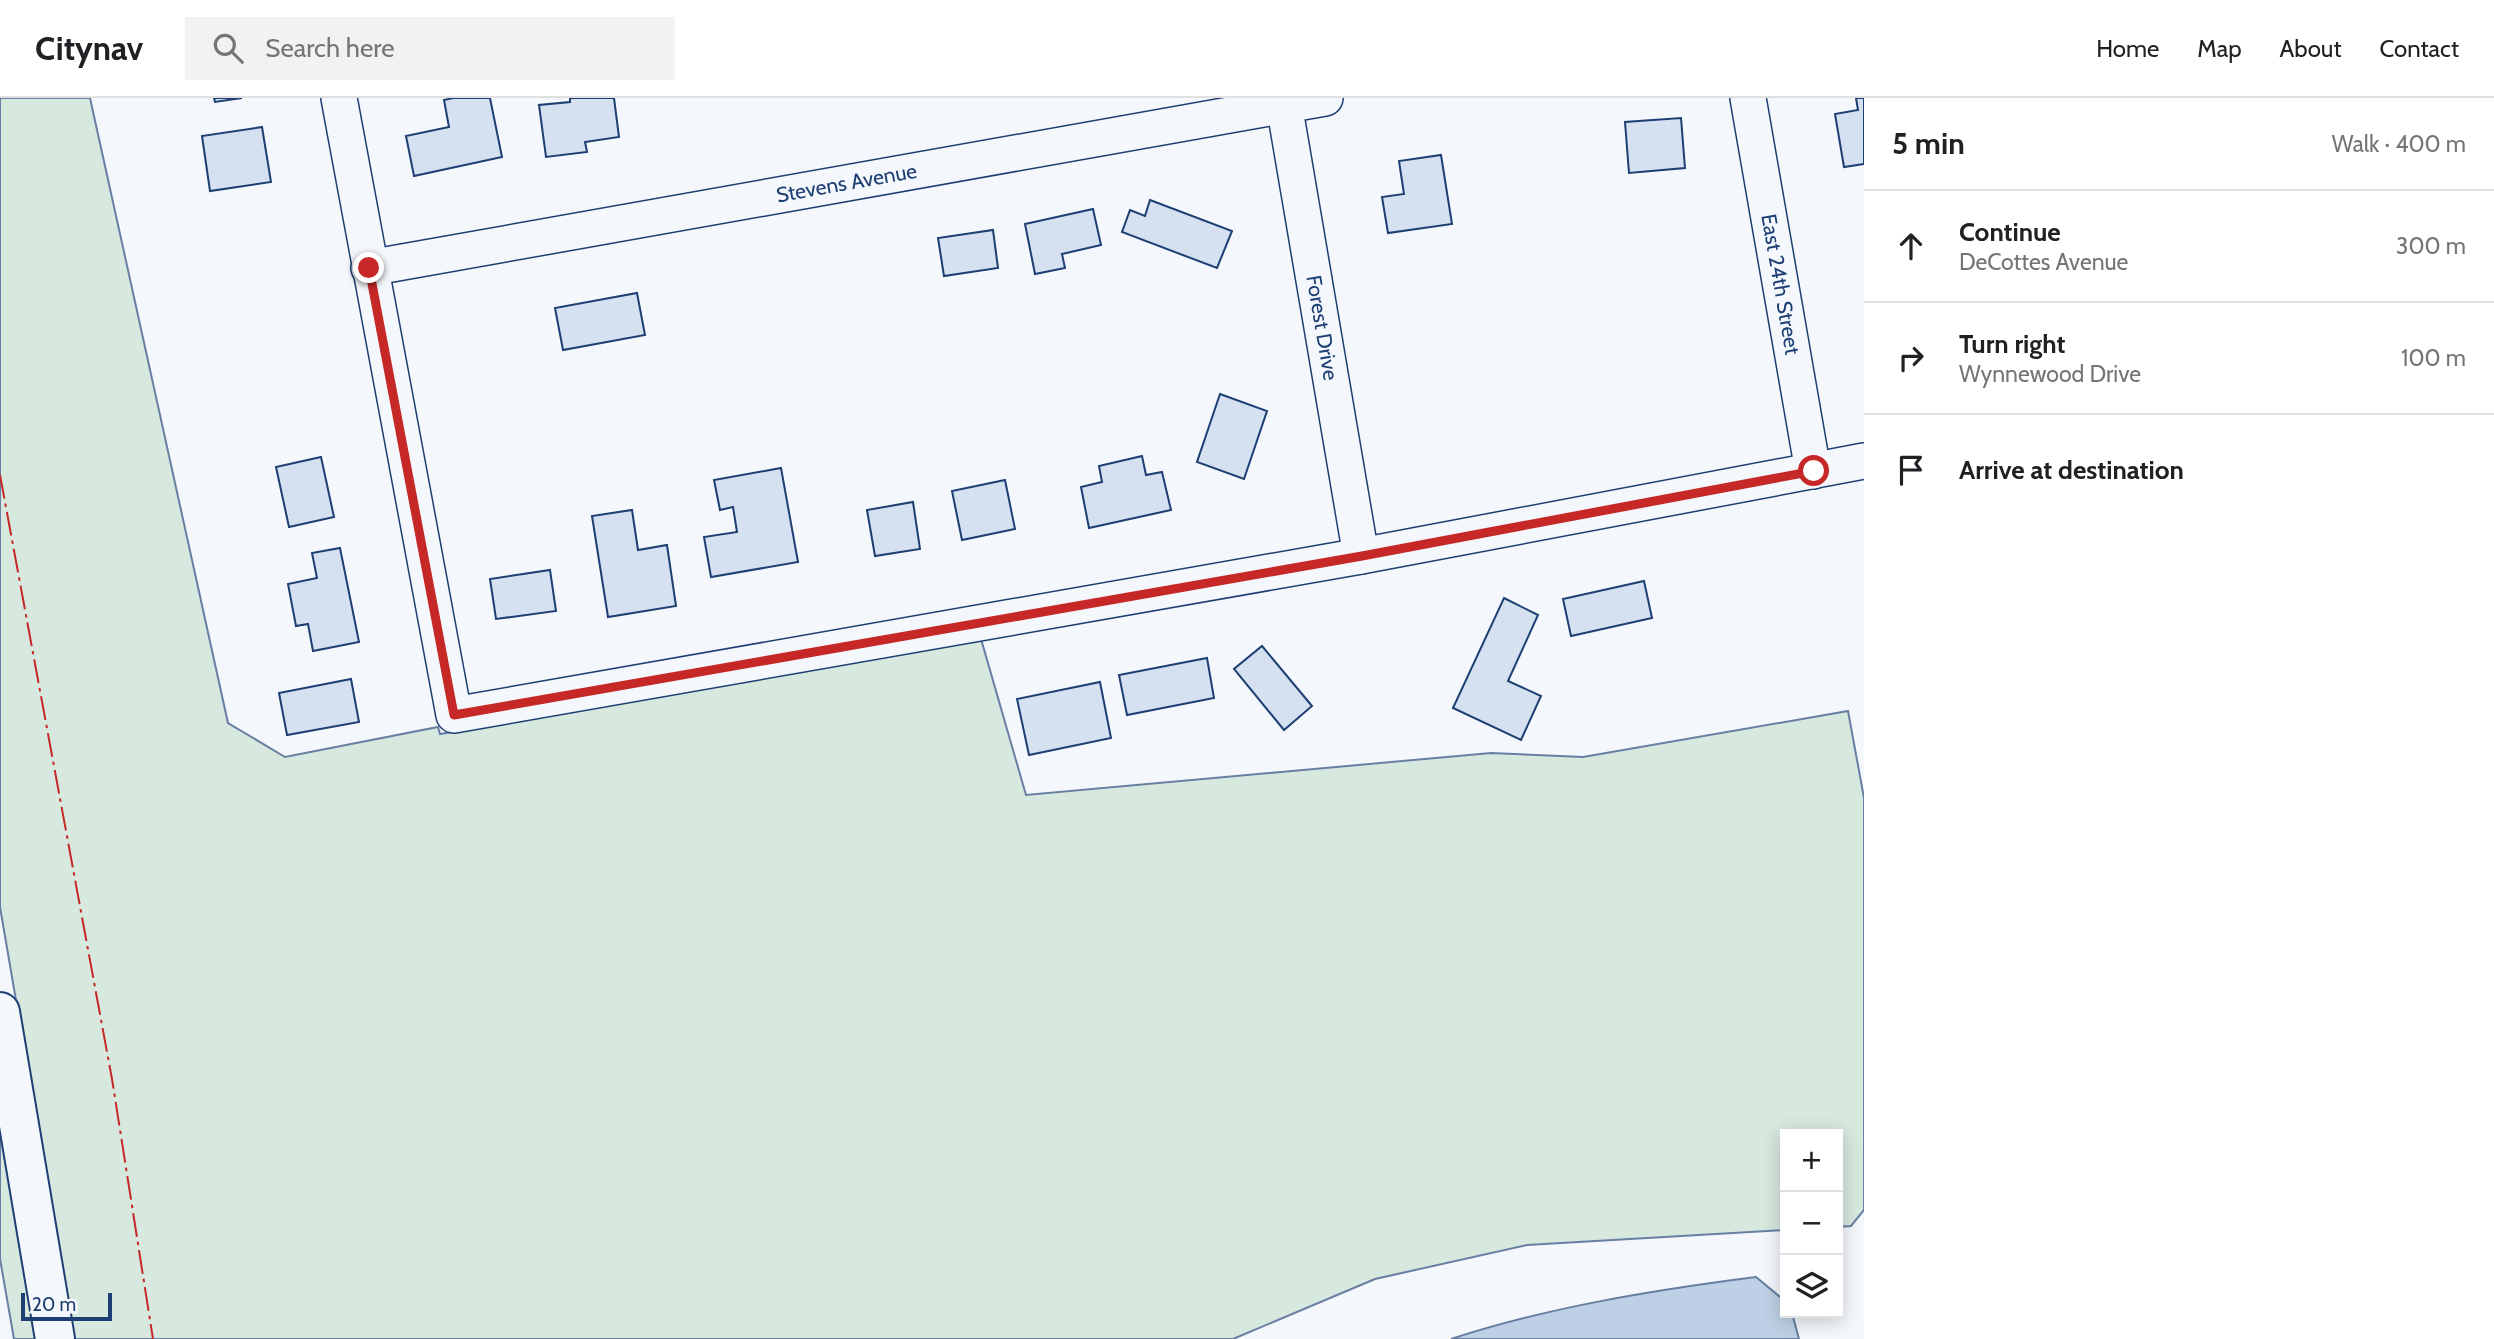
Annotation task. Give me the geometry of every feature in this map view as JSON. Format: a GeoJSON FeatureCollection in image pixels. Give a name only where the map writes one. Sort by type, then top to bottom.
{"type":"FeatureCollection","features":[{"type":"Feature","properties":{"kind":"main road"},"geometry":{"type":"LineString","coordinates":[[0,1012],[55,1339]]}},
{"type":"Feature","properties":{"kind":"street"},"geometry":{"type":"LineString","coordinates":[[339,98],[454,715],[1362,556],[1864,461]]}},
{"type":"Feature","properties":{"kind":"street","name":"Stevens Avenue"},"geometry":{"type":"LineString","coordinates":[[369,268],[1284,102],[1325,98]]}},
{"type":"Feature","properties":{"kind":"street","name":"East 24th Street"},"geometry":{"type":"LineString","coordinates":[[1748,98],[1814,471]]}},
{"type":"Feature","properties":{"kind":"street","name":"Forest Drive"},"geometry":{"type":"LineString","coordinates":[[1284,102],[1362,556]]}},
{"type":"Feature","properties":{"kind":"shaded area"},"geometry":{"type":"Polygon","coordinates":[[[0,98],[90,98],[228,723],[285,757],[438,727],[440,734],[981,639],[1026,795],[1491,753],[1583,757],[1848,711],[1864,798],[1864,1210],[1851,1226],[1843,1227],[1843,1129],[1780,1129],[1780,1230],[1527,1245],[1375,1279],[1233,1339],[74,1339],[0,907],[0,98]]]}},
{"type":"Feature","properties":{"kind":"shaded area"},"geometry":{"type":"Polygon","coordinates":[[[0,1118],[37,1339],[14,1339],[0,1259],[0,1118]]]}},
{"type":"Feature","properties":{"kind":"water"},"geometry":{"type":"Polygon","coordinates":[[[1756,1277],[1780,1297],[1780,1318],[1793,1318],[1799,1339],[1451,1339],[1564,1309],[1756,1277]]]}},
{"type":"Feature","properties":{"kind":"building"},"geometry":{"type":"Polygon","coordinates":[[[214,98],[242,98],[215,102],[214,98]]]}},
{"type":"Feature","properties":{"kind":"building"},"geometry":{"type":"Polygon","coordinates":[[[490,98],[502,157],[414,176],[406,136],[449,127],[444,100],[490,98]]]}},
{"type":"Feature","properties":{"kind":"building"},"geometry":{"type":"Polygon","coordinates":[[[570,98],[614,98],[619,137],[585,142],[587,152],[546,157],[539,105],[570,102],[570,98]]]}},
{"type":"Feature","properties":{"kind":"building"},"geometry":{"type":"Polygon","coordinates":[[[1856,98],[1864,98],[1864,164],[1844,167],[1835,114],[1858,110],[1856,98]]]}},
{"type":"Feature","properties":{"kind":"building"},"geometry":{"type":"Polygon","coordinates":[[[1681,118],[1685,168],[1629,173],[1625,122],[1681,118]]]}},
{"type":"Feature","properties":{"kind":"building"},"geometry":{"type":"Polygon","coordinates":[[[262,127],[271,182],[210,191],[202,136],[262,127]]]}},
{"type":"Feature","properties":{"kind":"building"},"geometry":{"type":"Polygon","coordinates":[[[1441,155],[1452,224],[1388,233],[1382,197],[1404,194],[1399,161],[1441,155]]]}},
{"type":"Feature","properties":{"kind":"building"},"geometry":{"type":"Polygon","coordinates":[[[1150,200],[1232,231],[1217,268],[1122,232],[1130,210],[1145,216],[1150,200]]]}},
{"type":"Feature","properties":{"kind":"building"},"geometry":{"type":"Polygon","coordinates":[[[1093,209],[1101,245],[1062,254],[1065,268],[1035,274],[1025,224],[1093,209]]]}},
{"type":"Feature","properties":{"kind":"building"},"geometry":{"type":"Polygon","coordinates":[[[993,230],[998,268],[944,276],[938,238],[993,230]]]}},
{"type":"Feature","properties":{"kind":"building"},"geometry":{"type":"Polygon","coordinates":[[[637,293],[645,335],[563,350],[555,308],[637,293]]]}},
{"type":"Feature","properties":{"kind":"building"},"geometry":{"type":"Polygon","coordinates":[[[1220,394],[1267,411],[1244,479],[1197,462],[1220,394]]]}},
{"type":"Feature","properties":{"kind":"building"},"geometry":{"type":"Polygon","coordinates":[[[1142,456],[1146,475],[1162,472],[1171,510],[1089,528],[1081,487],[1102,482],[1099,466],[1142,456]]]}},
{"type":"Feature","properties":{"kind":"building"},"geometry":{"type":"Polygon","coordinates":[[[321,457],[334,517],[289,527],[276,467],[321,457]]]}},
{"type":"Feature","properties":{"kind":"building"},"geometry":{"type":"Polygon","coordinates":[[[781,468],[798,562],[711,577],[704,537],[737,532],[733,507],[720,510],[714,480],[781,468]]]}},
{"type":"Feature","properties":{"kind":"building"},"geometry":{"type":"Polygon","coordinates":[[[1005,480],[1015,529],[962,540],[952,491],[1005,480]]]}},
{"type":"Feature","properties":{"kind":"building"},"geometry":{"type":"Polygon","coordinates":[[[913,502],[920,549],[875,556],[867,510],[913,502]]]}},
{"type":"Feature","properties":{"kind":"building"},"geometry":{"type":"Polygon","coordinates":[[[632,510],[638,550],[667,545],[676,606],[608,617],[592,516],[632,510]]]}},
{"type":"Feature","properties":{"kind":"building"},"geometry":{"type":"Polygon","coordinates":[[[340,548],[359,642],[313,651],[308,624],[296,626],[288,584],[317,578],[312,553],[340,548]]]}},
{"type":"Feature","properties":{"kind":"building"},"geometry":{"type":"Polygon","coordinates":[[[550,570],[556,611],[496,619],[490,579],[550,570]]]}},
{"type":"Feature","properties":{"kind":"building"},"geometry":{"type":"Polygon","coordinates":[[[1644,581],[1652,618],[1571,636],[1563,599],[1644,581]]]}},
{"type":"Feature","properties":{"kind":"building"},"geometry":{"type":"Polygon","coordinates":[[[1504,598],[1538,615],[1508,681],[1541,696],[1521,740],[1453,708],[1504,598]]]}},
{"type":"Feature","properties":{"kind":"building"},"geometry":{"type":"Polygon","coordinates":[[[1262,646],[1312,706],[1284,730],[1234,669],[1262,646]]]}},
{"type":"Feature","properties":{"kind":"building"},"geometry":{"type":"Polygon","coordinates":[[[1207,658],[1214,698],[1127,715],[1119,675],[1207,658]]]}},
{"type":"Feature","properties":{"kind":"building"},"geometry":{"type":"Polygon","coordinates":[[[351,679],[359,722],[287,735],[279,693],[351,679]]]}},
{"type":"Feature","properties":{"kind":"building"},"geometry":{"type":"Polygon","coordinates":[[[1100,682],[1111,738],[1029,755],[1017,699],[1100,682]]]}},
{"type":"Feature","properties":{"kind":"power"},"geometry":{"type":"LineString","coordinates":[[0,475],[112,1079],[153,1339]]}},
{"type":"Feature","properties":{"kind":"route"},"geometry":{"type":"LineString","coordinates":[[369,268],[454,715],[1362,556],[1814,471]]}}]}
